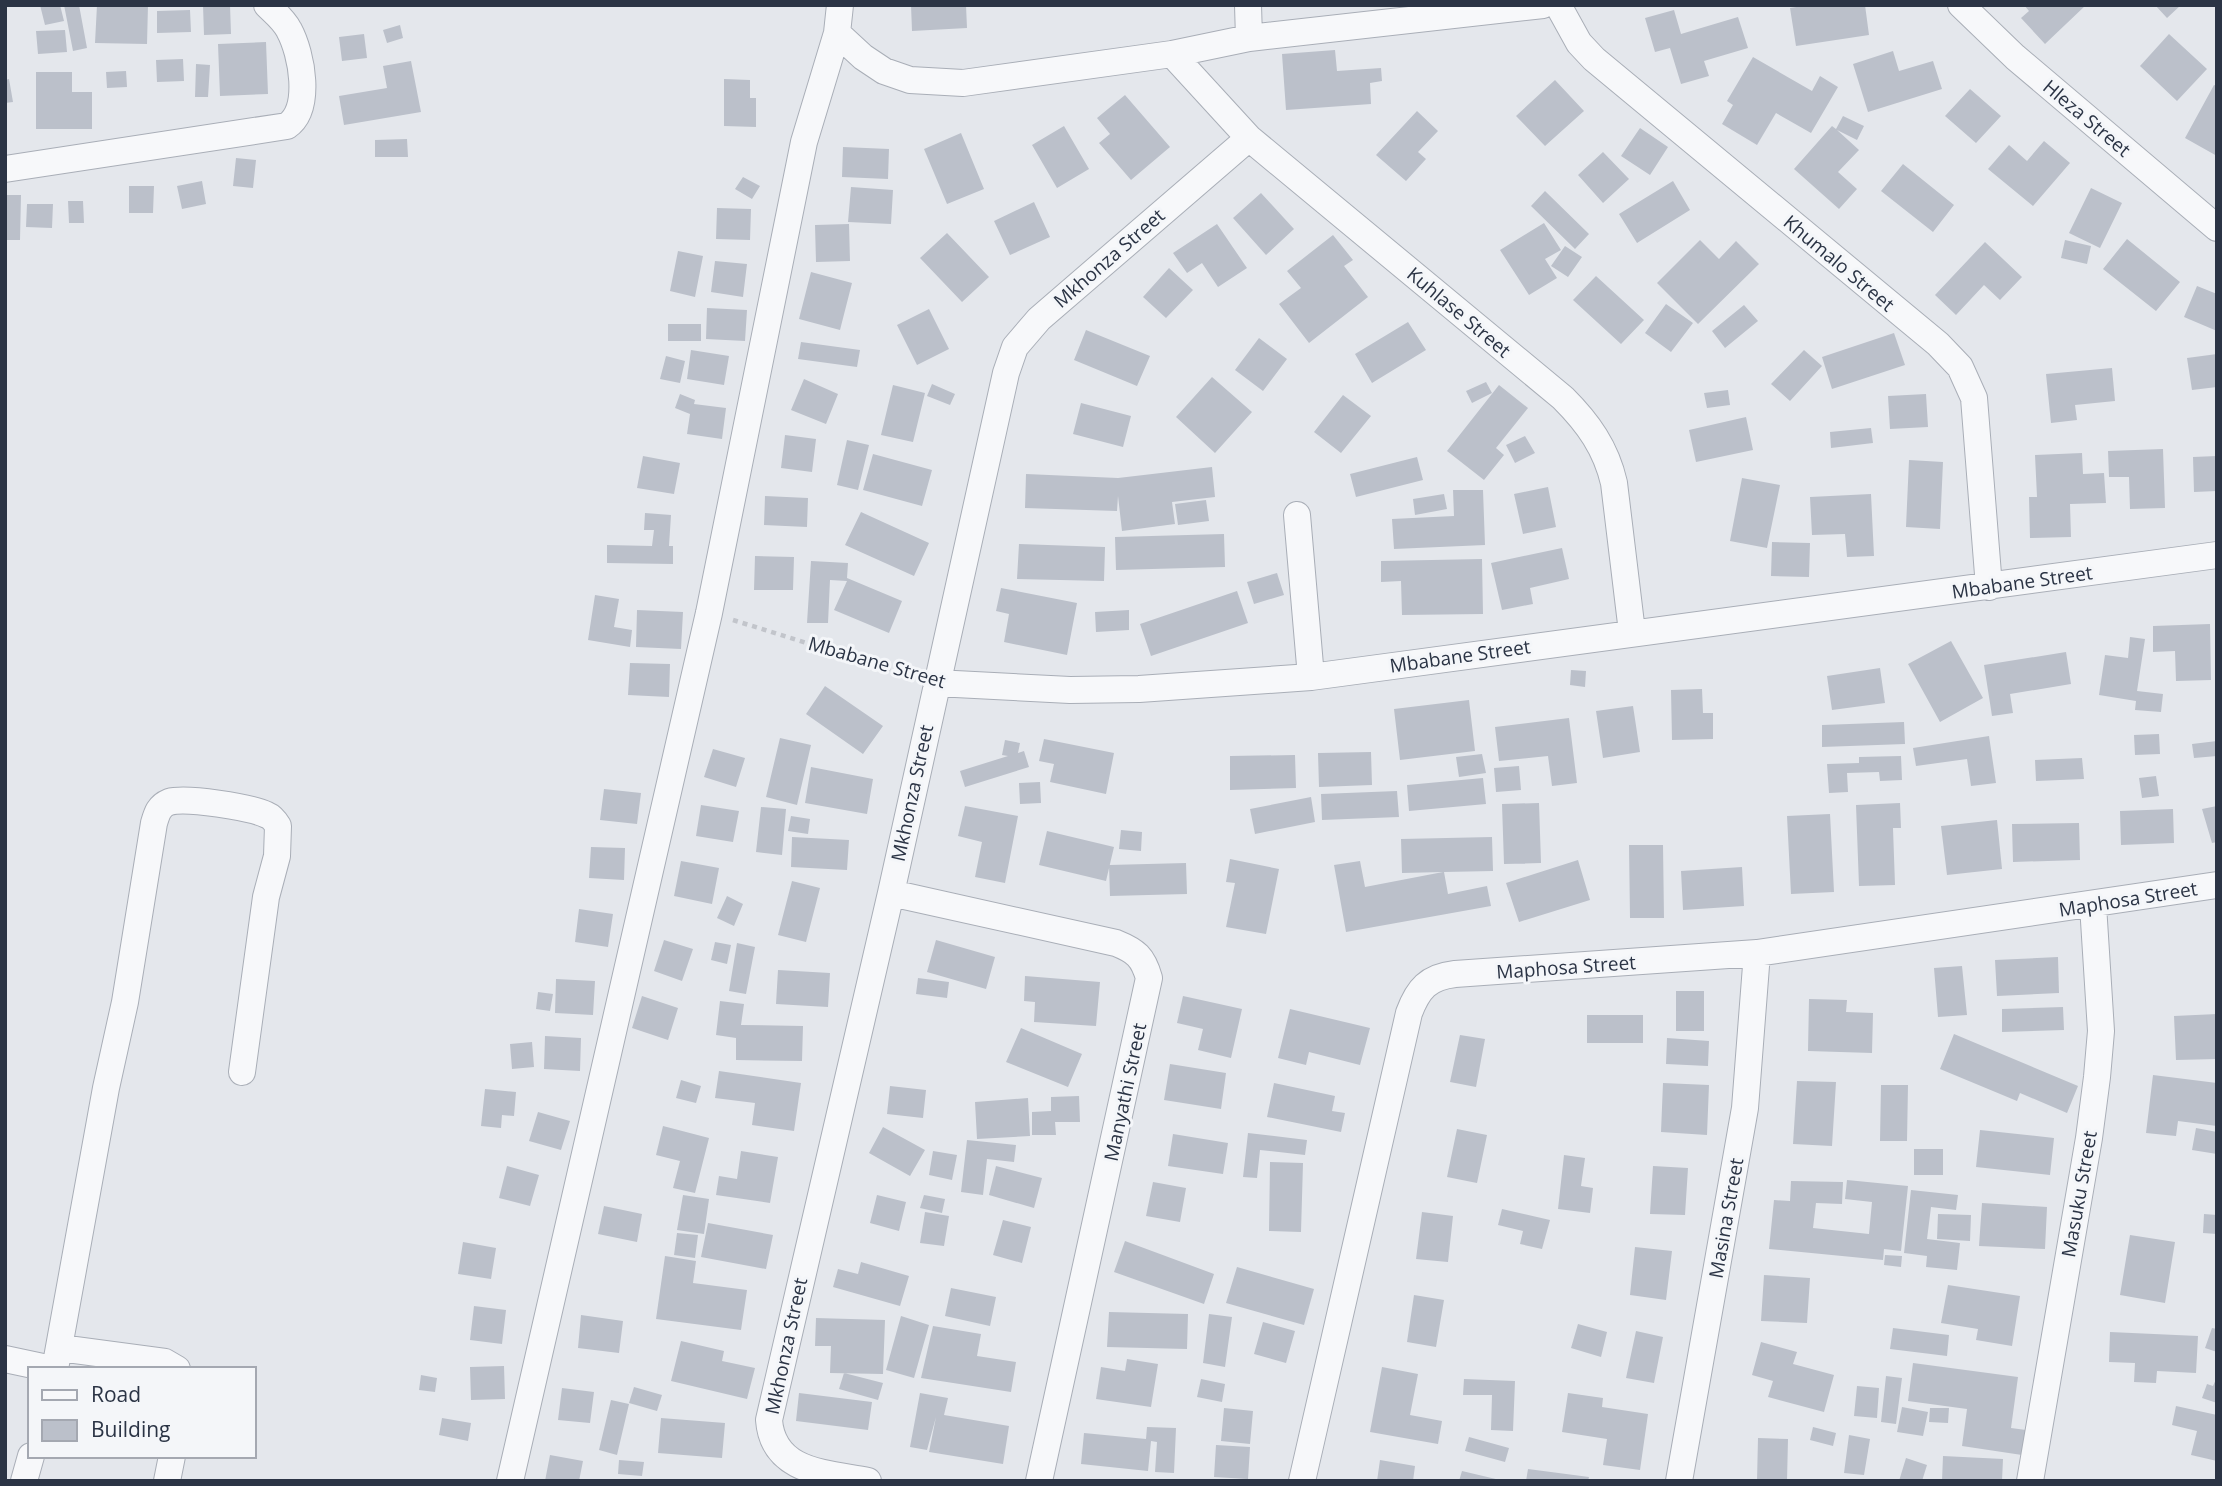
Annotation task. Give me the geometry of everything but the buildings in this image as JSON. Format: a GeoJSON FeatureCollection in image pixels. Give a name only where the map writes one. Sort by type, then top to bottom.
{"type":"FeatureCollection","features":[{"type":"Feature","properties":{"kind":"street"},"geometry":{"type":"LineString","coordinates":[[5,169],[287,126],[295,121],[300,107],[297,52],[288,29],[267,5]]}},
{"type":"Feature","properties":{"kind":"street"},"geometry":{"type":"LineString","coordinates":[[510,1481],[709,613],[804,142],[837,33],[840,5]]}},
{"type":"Feature","properties":{"kind":"street"},"geometry":{"type":"LineString","coordinates":[[1248,5],[1249,38]]}},
{"type":"Feature","properties":{"kind":"street"},"geometry":{"type":"LineString","coordinates":[[837,33],[863,57],[884,71],[910,80],[936,83],[1017,76],[1172,54],[1249,38],[1544,5]]}},
{"type":"Feature","properties":{"kind":"street","name":"Khumalo Street"},"geometry":{"type":"LineString","coordinates":[[1558,5],[1579,43],[1594,59],[1938,344],[1960,367],[1974,398],[1989,587]]}},
{"type":"Feature","properties":{"kind":"street","name":"Hleza Street"},"geometry":{"type":"LineString","coordinates":[[1961,5],[2015,57],[2217,228]]}},
{"type":"Feature","properties":{"kind":"street","name":"Kuhlase Street"},"geometry":{"type":"LineString","coordinates":[[1172,54],[1249,138],[1563,398],[1584,419],[1609,463],[1632,632]]}},
{"type":"Feature","properties":{"kind":"street","name":"Mkhonza Street"},"geometry":{"type":"LineString","coordinates":[[868,1481],[818,1471],[791,1461],[773,1441],[769,1420],[891,893],[1006,373],[1015,347],[1039,319],[1249,138]]}},
{"type":"Feature","properties":{"kind":"street"},"geometry":{"type":"LineString","coordinates":[[1297,515],[1311,677]]}},
{"type":"Feature","properties":{"kind":"street","name":"Mbabane Street"},"geometry":{"type":"LineString","coordinates":[[936,683],[1070,690],[1139,689],[1311,677],[2217,555]]}},
{"type":"Feature","properties":{"kind":"street"},"geometry":{"type":"LineString","coordinates":[[56,1362],[106,1088],[125,1003],[154,823],[160,808],[167,803],[191,802],[248,810],[266,814],[278,826],[277,856],[266,897],[242,1072]]}},
{"type":"Feature","properties":{"kind":"street","name":"Maphosa Street"},"geometry":{"type":"LineString","coordinates":[[1303,1481],[1406,1027],[1417,992],[1433,980],[1455,974],[1757,953],[2217,885]]}},
{"type":"Feature","properties":{"kind":"street","name":"Manyathi Street"},"geometry":{"type":"LineString","coordinates":[[891,893],[1116,943],[1135,951],[1144,962],[1149,978],[1039,1481]]}},
{"type":"Feature","properties":{"kind":"street","name":"Masuku Street"},"geometry":{"type":"LineString","coordinates":[[2030,1481],[2090,1138],[2097,1077],[2101,1031],[2093,905]]}},
{"type":"Feature","properties":{"kind":"street","name":"Masina Street"},"geometry":{"type":"LineString","coordinates":[[1679,1481],[1745,1108],[1757,953]]}},
{"type":"Feature","properties":{"kind":"street"},"geometry":{"type":"LineString","coordinates":[[5,1359],[165,1362],[174,1367]]}},
{"type":"Feature","properties":{"kind":"street"},"geometry":{"type":"LineString","coordinates":[[24,1481],[30,1458]]}},
{"type":"Feature","properties":{"kind":"street"},"geometry":{"type":"LineString","coordinates":[[167,1481],[172,1458]]}},
{"type":"Feature","properties":{"kind":"path","name":"Mbabane Street"},"geometry":{"type":"LineString","coordinates":[[709,613],[936,683]]}}]}
